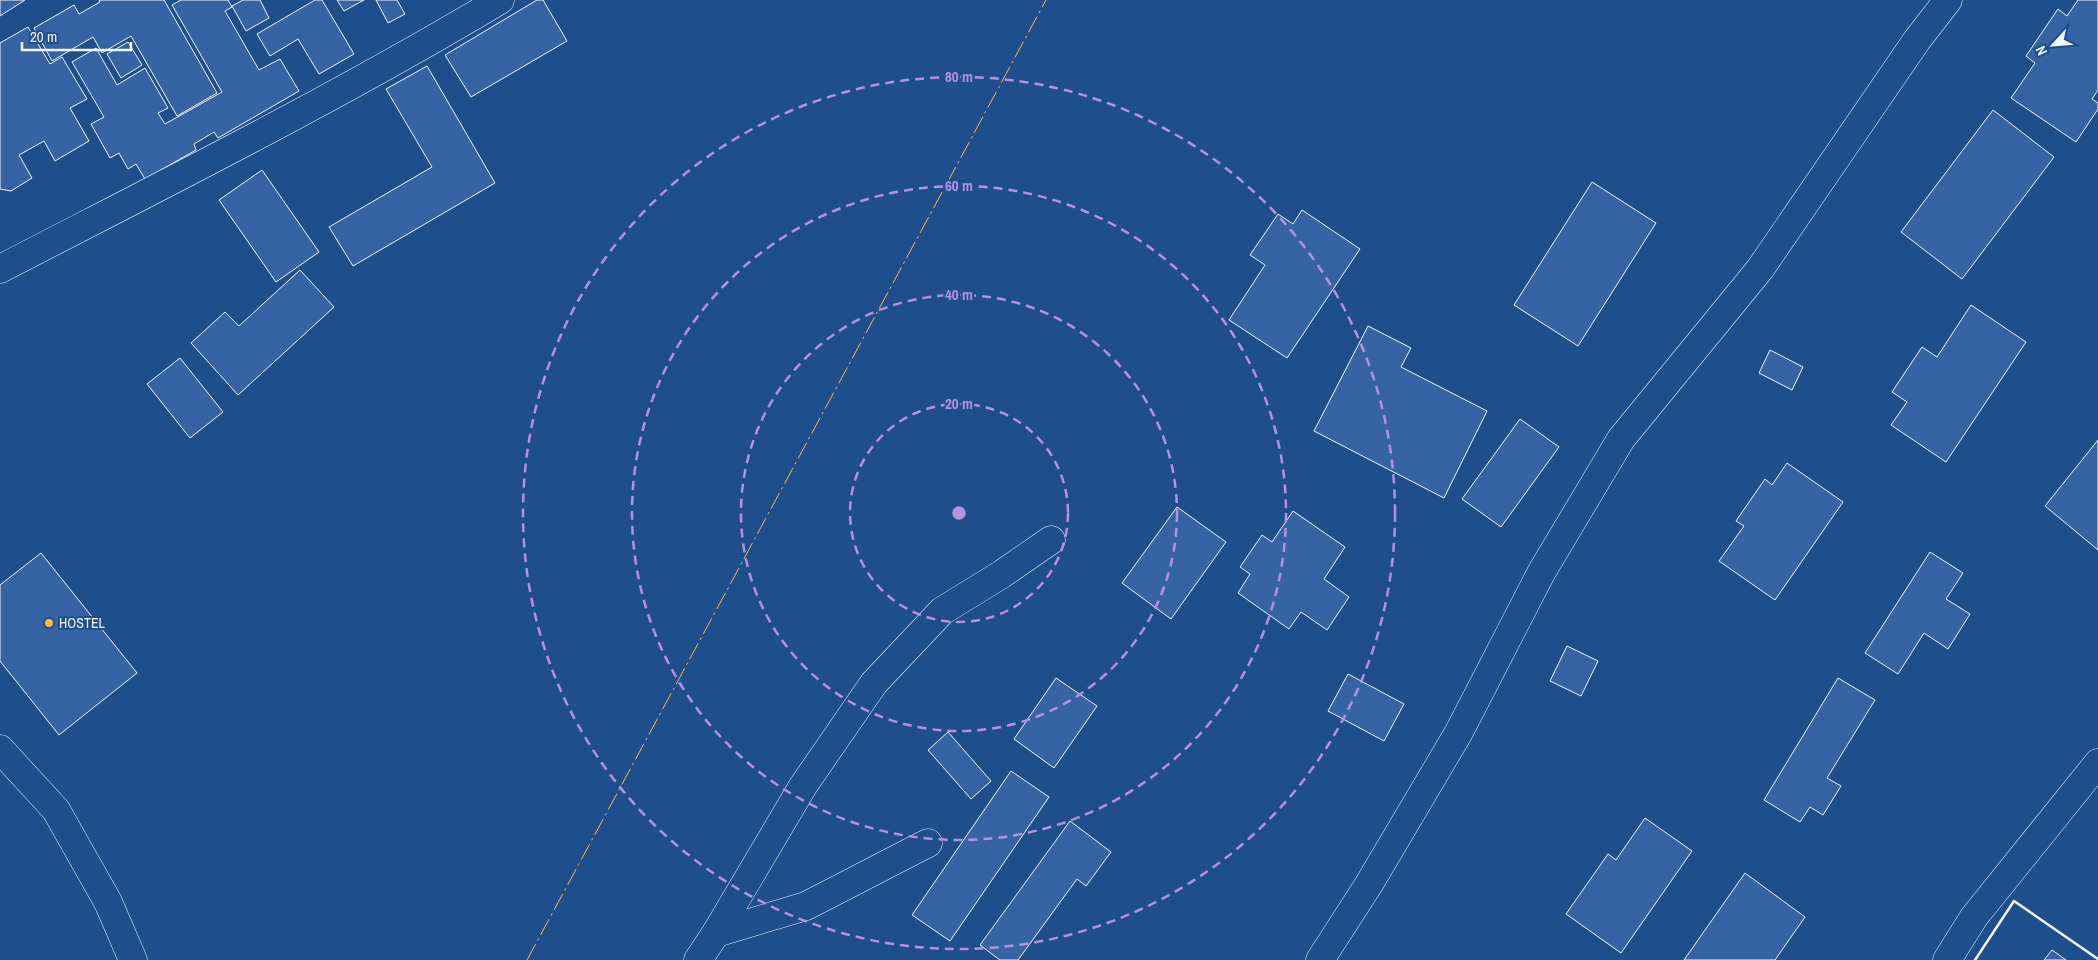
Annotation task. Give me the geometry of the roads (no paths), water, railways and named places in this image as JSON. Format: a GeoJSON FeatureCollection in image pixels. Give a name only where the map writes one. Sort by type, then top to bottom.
{"type":"FeatureCollection","features":[{"type":"Feature","properties":{"kind":"street"},"geometry":{"type":"LineString","coordinates":[[0,269],[261,134],[431,41],[500,0]]}},
{"type":"Feature","properties":{"kind":"street"},"geometry":{"type":"LineString","coordinates":[[1320,960],[1369,884],[1459,732],[1540,573],[1621,439],[1760,269],[1917,40],[1948,0]]}},
{"type":"Feature","properties":{"kind":"street"},"geometry":{"type":"LineString","coordinates":[[698,960],[803,786],[874,683],[942,611],[1002,574],[1051,540]]}},
{"type":"Feature","properties":{"kind":"street"},"geometry":{"type":"LineString","coordinates":[[0,749],[56,810],[108,902],[133,960]]}},
{"type":"Feature","properties":{"kind":"street"},"geometry":{"type":"LineString","coordinates":[[1947,960],[1974,917],[2098,763]]}},
{"type":"Feature","properties":{"kind":"street"},"geometry":{"type":"LineString","coordinates":[[716,933],[806,906],[857,877],[928,843]]}},
{"type":"Feature","properties":{"kind":"place","name":"HOSTEL"},"geometry":{"type":"Point","coordinates":[49,623]}}]}
